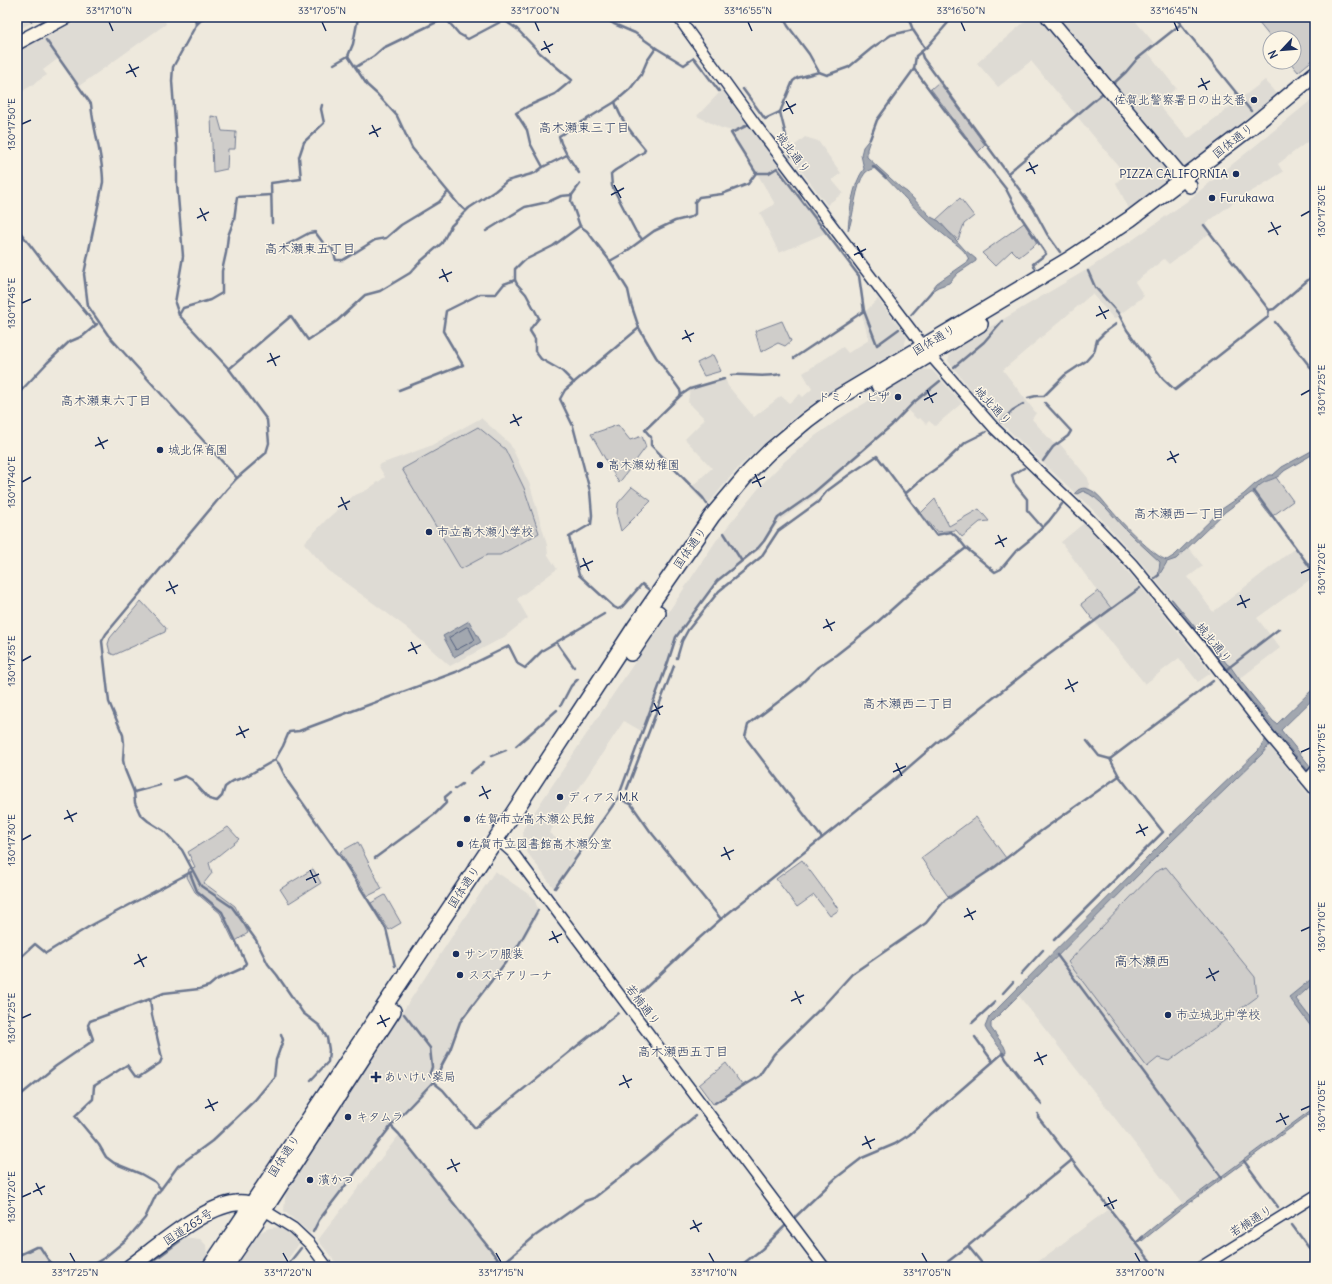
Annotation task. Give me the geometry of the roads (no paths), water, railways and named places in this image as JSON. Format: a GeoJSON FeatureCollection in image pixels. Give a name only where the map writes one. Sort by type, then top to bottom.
{"type":"FeatureCollection","features":[{"type":"Feature","properties":{"kind":"highway","name":"国体通り"},"geometry":{"type":"LineString","coordinates":[[1187,182],[1315,74]]}},
{"type":"Feature","properties":{"kind":"highway","name":"国体通り"},"geometry":{"type":"LineString","coordinates":[[258,1207],[426,961],[500,842],[716,526],[738,498],[777,458],[819,422],[927,351],[1078,264],[1315,87]]}},
{"type":"Feature","properties":{"kind":"highway","name":"国道263号"},"geometry":{"type":"LineString","coordinates":[[130,1267],[200,1216],[226,1204],[237,1202],[258,1207]]}},
{"type":"Feature","properties":{"kind":"highway"},"geometry":{"type":"LineString","coordinates":[[210,1267],[258,1207]]}},
{"type":"Feature","properties":{"kind":"highway"},"geometry":{"type":"LineString","coordinates":[[225,1267],[258,1207]]}},
{"type":"Feature","properties":{"kind":"main road"},"geometry":{"type":"LineString","coordinates":[[17,43],[66,17]]}},
{"type":"Feature","properties":{"kind":"main road"},"geometry":{"type":"LineString","coordinates":[[1048,17],[1187,182]]}},
{"type":"Feature","properties":{"kind":"street","name":"城北通り"},"geometry":{"type":"LineString","coordinates":[[678,17],[756,125],[927,351],[995,428],[1091,521],[1132,564],[1205,652],[1268,733],[1311,776],[1315,790]]}},
{"type":"Feature","properties":{"kind":"street","name":"若楠通り"},"geometry":{"type":"LineString","coordinates":[[500,842],[513,853],[824,1267]]}},
{"type":"Feature","properties":{"kind":"street","name":"若楠通り"},"geometry":{"type":"LineString","coordinates":[[1201,1267],[1315,1196]]}},
{"type":"Feature","properties":{"kind":"street"},"geometry":{"type":"LineString","coordinates":[[258,1207],[293,1228],[310,1244],[327,1267]]}},
{"type":"Feature","properties":{"kind":"water"},"geometry":{"type":"Polygon","coordinates":[[[871,137],[867,149],[867,157],[907,192],[931,217],[939,221],[965,250],[976,259],[976,261],[958,273],[949,283],[930,292],[937,283],[969,261],[968,257],[961,248],[939,231],[911,205],[876,168],[866,172],[862,178],[848,231],[854,190],[864,169],[861,155],[863,147],[871,137]]]}},
{"type":"Feature","properties":{"kind":"water"},"geometry":{"type":"Polygon","coordinates":[[[1315,449],[1315,453],[1284,471],[1277,477],[1261,484],[1254,493],[1251,493],[1225,512],[1176,559],[1167,562],[1158,577],[1160,562],[1095,498],[1083,491],[1077,494],[1075,493],[1082,488],[1092,490],[1154,553],[1167,560],[1175,555],[1222,509],[1244,494],[1255,484],[1269,475],[1273,475],[1282,467],[1315,449]]]}},
{"type":"Feature","properties":{"kind":"water"},"geometry":{"type":"Polygon","coordinates":[[[1171,599],[1209,644],[1230,666],[1242,683],[1277,724],[1315,687],[1315,697],[1281,730],[1315,772],[1315,779],[1278,734],[1262,754],[1170,843],[991,1023],[991,1028],[1006,1051],[1004,1057],[1001,1053],[1002,1051],[985,1027],[989,1017],[1168,837],[1258,751],[1273,728],[1171,599]]]}},
{"type":"Feature","properties":{"kind":"water"},"geometry":{"type":"Polygon","coordinates":[[[469,621],[481,642],[454,657],[443,636],[469,621]]]}},
{"type":"Feature","properties":{"kind":"water"},"geometry":{"type":"Polygon","coordinates":[[[1315,976],[1315,982],[1296,999],[1315,1024],[1315,1032],[1289,997],[1315,976]]]}},
{"type":"Feature","properties":{"kind":"water"},"geometry":{"type":"Polygon","coordinates":[[[1315,1107],[1315,1110],[1184,1207],[1142,1241],[1140,1238],[1161,1221],[1315,1107]]]}},
{"type":"Feature","properties":{"kind":"waterway"},"geometry":{"type":"LineString","coordinates":[[28,17],[31,21]]}},
{"type":"Feature","properties":{"kind":"waterway"},"geometry":{"type":"LineString","coordinates":[[195,17],[196,25]]}},
{"type":"Feature","properties":{"kind":"waterway"},"geometry":{"type":"LineString","coordinates":[[204,17],[196,25],[173,67],[172,81],[177,148],[177,184],[183,256],[175,303],[179,315],[229,369],[267,420],[269,443],[266,453],[237,478],[227,489],[106,634],[102,641],[109,702],[123,735],[123,760],[125,770],[134,792],[135,803],[140,814],[164,831],[182,850],[201,886],[232,907],[256,940],[268,964],[303,1013],[320,1026],[327,1038],[329,1050],[328,1062],[311,1080]]}},
{"type":"Feature","properties":{"kind":"waterway"},"geometry":{"type":"LineString","coordinates":[[334,64],[348,56],[353,44],[359,17]]}},
{"type":"Feature","properties":{"kind":"waterway"},"geometry":{"type":"LineString","coordinates":[[356,67],[374,56],[383,48],[441,20],[447,20],[459,34],[468,39],[504,20],[506,17]]}},
{"type":"Feature","properties":{"kind":"waterway"},"geometry":{"type":"LineString","coordinates":[[603,17],[614,24],[635,33],[684,65],[694,58],[719,91]]}},
{"type":"Feature","properties":{"kind":"waterway"},"geometry":{"type":"LineString","coordinates":[[783,17],[809,54],[819,72],[797,78],[793,81],[780,112],[791,156]]}},
{"type":"Feature","properties":{"kind":"waterway"},"geometry":{"type":"LineString","coordinates":[[908,17],[913,30],[925,48]]}},
{"type":"Feature","properties":{"kind":"waterway"},"geometry":{"type":"LineString","coordinates":[[870,139],[877,120],[914,69],[916,56],[928,46],[953,17]]}},
{"type":"Feature","properties":{"kind":"waterway"},"geometry":{"type":"LineString","coordinates":[[1175,17],[1251,111]]}},
{"type":"Feature","properties":{"kind":"waterway"},"geometry":{"type":"LineString","coordinates":[[504,20],[517,29],[540,53],[572,80],[555,94],[516,113],[527,130],[530,143],[543,167]]}},
{"type":"Feature","properties":{"kind":"waterway"},"geometry":{"type":"LineString","coordinates":[[1112,85],[1137,59],[1181,24]]}},
{"type":"Feature","properties":{"kind":"waterway"},"geometry":{"type":"LineString","coordinates":[[819,72],[827,75],[849,67],[891,35],[913,30]]}},
{"type":"Feature","properties":{"kind":"waterway"},"geometry":{"type":"LineString","coordinates":[[46,40],[91,104],[103,172],[103,182],[84,274],[88,306],[108,335],[237,478]]}},
{"type":"Feature","properties":{"kind":"waterway"},"geometry":{"type":"LineString","coordinates":[[229,369],[291,316],[308,340],[337,321],[365,295],[380,291],[410,273],[442,243],[451,226],[469,208],[495,191],[507,181],[535,173],[543,167],[567,155],[559,136],[615,102],[630,89],[641,75],[647,61],[656,48]]}},
{"type":"Feature","properties":{"kind":"waterway"},"geometry":{"type":"LineString","coordinates":[[921,52],[923,58],[1033,208],[1047,234],[1060,252]]}},
{"type":"Feature","properties":{"kind":"waterway"},"geometry":{"type":"LineString","coordinates":[[348,56],[367,85],[397,116],[412,148],[459,205],[466,211]]}},
{"type":"Feature","properties":{"kind":"waterway"},"geometry":{"type":"LineString","coordinates":[[914,69],[1006,189],[1019,214],[1046,254],[1033,264],[1035,268]]}},
{"type":"Feature","properties":{"kind":"waterway"},"geometry":{"type":"LineString","coordinates":[[743,89],[765,119],[780,112]]}},
{"type":"Feature","properties":{"kind":"waterway"},"geometry":{"type":"LineString","coordinates":[[1008,173],[1104,92]]}},
{"type":"Feature","properties":{"kind":"waterway"},"geometry":{"type":"LineString","coordinates":[[615,102],[617,109],[631,132],[645,149],[644,152],[611,174],[612,186],[636,232],[642,239]]}},
{"type":"Feature","properties":{"kind":"waterway"},"geometry":{"type":"LineString","coordinates":[[272,223],[271,183],[301,179],[299,157],[304,142],[324,123],[321,109],[322,105]]}},
{"type":"Feature","properties":{"kind":"waterway"},"geometry":{"type":"LineString","coordinates":[[748,125],[731,133],[756,173]]}},
{"type":"Feature","properties":{"kind":"waterway"},"geometry":{"type":"LineString","coordinates":[[567,155],[579,173]]}},
{"type":"Feature","properties":{"kind":"waterway"},"geometry":{"type":"LineString","coordinates":[[873,166],[886,178]]}},
{"type":"Feature","properties":{"kind":"waterway"},"geometry":{"type":"LineString","coordinates":[[610,261],[624,253],[654,231],[675,221],[691,217],[695,214],[695,202],[699,197],[722,194],[748,184],[756,173],[769,173],[777,168],[859,276],[864,311]]}},
{"type":"Feature","properties":{"kind":"waterway"},"geometry":{"type":"LineString","coordinates":[[580,184],[572,195],[571,201],[580,226],[587,231],[610,261],[628,290],[639,328],[656,357],[680,390],[681,395]]}},
{"type":"Feature","properties":{"kind":"waterway"},"geometry":{"type":"LineString","coordinates":[[281,248],[309,233],[315,232],[324,244],[332,248],[336,260],[343,260],[375,240],[386,238],[401,225],[439,202],[448,192]]}},
{"type":"Feature","properties":{"kind":"waterway"},"geometry":{"type":"LineString","coordinates":[[179,315],[183,308],[210,300],[222,293],[222,271],[228,236],[234,220],[237,197],[271,195]]}},
{"type":"Feature","properties":{"kind":"waterway"},"geometry":{"type":"LineString","coordinates":[[486,231],[525,207],[548,202],[561,196],[572,195]]}},
{"type":"Feature","properties":{"kind":"waterway"},"geometry":{"type":"LineString","coordinates":[[1204,225],[1269,310],[1274,309],[1315,274]]}},
{"type":"Feature","properties":{"kind":"waterway"},"geometry":{"type":"LineString","coordinates":[[399,390],[463,365],[443,331],[446,311],[480,294],[496,294],[504,284],[515,280],[515,269],[523,261],[553,246],[580,226]]}},
{"type":"Feature","properties":{"kind":"waterway"},"geometry":{"type":"LineString","coordinates":[[17,228],[96,325]]}},
{"type":"Feature","properties":{"kind":"waterway"},"geometry":{"type":"LineString","coordinates":[[1088,271],[1095,287],[1118,313],[1127,330],[1163,379],[1175,390],[1268,317],[1269,310]]}},
{"type":"Feature","properties":{"kind":"waterway"},"geometry":{"type":"LineString","coordinates":[[515,280],[526,294],[539,318],[530,331],[535,339],[535,351],[541,359],[562,371],[574,383]]}},
{"type":"Feature","properties":{"kind":"waterway"},"geometry":{"type":"LineString","coordinates":[[911,315],[932,291]]}},
{"type":"Feature","properties":{"kind":"waterway"},"geometry":{"type":"LineString","coordinates":[[794,358],[864,311],[877,345],[899,329]]}},
{"type":"Feature","properties":{"kind":"waterway"},"geometry":{"type":"LineString","coordinates":[[954,367],[984,342],[1002,321]]}},
{"type":"Feature","properties":{"kind":"waterway"},"geometry":{"type":"LineString","coordinates":[[1275,322],[1315,373]]}},
{"type":"Feature","properties":{"kind":"waterway"},"geometry":{"type":"LineString","coordinates":[[17,395],[69,342],[83,336],[97,324]]}},
{"type":"Feature","properties":{"kind":"waterway"},"geometry":{"type":"LineString","coordinates":[[1028,398],[1044,396],[1065,375],[1086,361],[1094,352],[1097,340],[1116,324]]}},
{"type":"Feature","properties":{"kind":"waterway"},"geometry":{"type":"LineString","coordinates":[[639,328],[565,390],[560,399],[573,426],[590,491],[592,515],[591,524],[569,537],[579,575],[618,609],[622,607],[642,584],[648,589]]}},
{"type":"Feature","properties":{"kind":"waterway"},"geometry":{"type":"LineString","coordinates":[[731,375],[768,376],[780,374]]}},
{"type":"Feature","properties":{"kind":"waterway"},"geometry":{"type":"LineString","coordinates":[[707,504],[703,498],[651,445],[651,437],[645,430],[681,395],[690,389],[724,379]]}},
{"type":"Feature","properties":{"kind":"waterway"},"geometry":{"type":"LineString","coordinates":[[555,888],[618,798],[676,637],[717,581],[758,548],[778,518],[811,495],[892,425],[913,403],[940,381]]}},
{"type":"Feature","properties":{"kind":"waterway"},"geometry":{"type":"LineString","coordinates":[[1043,461],[1053,447],[1068,436],[1071,431],[1045,403]]}},
{"type":"Feature","properties":{"kind":"waterway"},"geometry":{"type":"LineString","coordinates":[[1001,422],[1013,410],[1023,404]]}},
{"type":"Feature","properties":{"kind":"waterway"},"geometry":{"type":"LineString","coordinates":[[905,494],[924,477],[944,463],[966,442],[986,432]]}},
{"type":"Feature","properties":{"kind":"waterway"},"geometry":{"type":"LineString","coordinates":[[677,658],[682,641],[688,630],[719,591],[761,557],[778,531],[818,502],[827,491],[877,456],[936,535],[951,532],[966,548],[995,572],[1001,569],[1016,551],[1049,521],[1062,504]]}},
{"type":"Feature","properties":{"kind":"waterway"},"geometry":{"type":"LineString","coordinates":[[1024,468],[1012,475],[1014,483],[1027,499],[1027,510],[1042,527]]}},
{"type":"Feature","properties":{"kind":"waterway"},"geometry":{"type":"LineString","coordinates":[[1254,491],[1315,574]]}},
{"type":"Feature","properties":{"kind":"waterway"},"geometry":{"type":"LineString","coordinates":[[724,533],[741,560]]}},
{"type":"Feature","properties":{"kind":"waterway"},"geometry":{"type":"LineString","coordinates":[[822,838],[745,737],[748,725],[799,686],[818,667],[873,626],[920,584],[966,548]]}},
{"type":"Feature","properties":{"kind":"waterway"},"geometry":{"type":"LineString","coordinates":[[1155,578],[1159,575]]}},
{"type":"Feature","properties":{"kind":"waterway"},"geometry":{"type":"LineString","coordinates":[[635,998],[721,919],[888,785],[939,741],[1036,664],[1140,588]]}},
{"type":"Feature","properties":{"kind":"waterway"},"geometry":{"type":"LineString","coordinates":[[174,780],[185,776],[192,780],[209,799],[217,801],[222,796],[225,787],[233,781],[245,777],[275,760],[289,732],[299,731],[456,672],[509,646],[518,664],[525,668],[543,650],[604,614]]}},
{"type":"Feature","properties":{"kind":"waterway"},"geometry":{"type":"LineString","coordinates":[[1227,669],[1279,629]]}},
{"type":"Feature","properties":{"kind":"waterway"},"geometry":{"type":"LineString","coordinates":[[557,643],[574,667]]}},
{"type":"Feature","properties":{"kind":"waterway"},"geometry":{"type":"LineString","coordinates":[[627,789],[674,666]]}},
{"type":"Feature","properties":{"kind":"waterway"},"geometry":{"type":"LineString","coordinates":[[561,705],[571,686],[578,679]]}},
{"type":"Feature","properties":{"kind":"waterway"},"geometry":{"type":"LineString","coordinates":[[1110,759],[1213,681]]}},
{"type":"Feature","properties":{"kind":"waterway"},"geometry":{"type":"LineString","coordinates":[[516,746],[557,710]]}},
{"type":"Feature","properties":{"kind":"waterway"},"geometry":{"type":"LineString","coordinates":[[1054,940],[1163,832],[1119,776],[1110,759],[1099,756],[1087,741]]}},
{"type":"Feature","properties":{"kind":"waterway"},"geometry":{"type":"LineString","coordinates":[[491,756],[506,750]]}},
{"type":"Feature","properties":{"kind":"waterway"},"geometry":{"type":"LineString","coordinates":[[275,760],[279,764],[288,782],[343,860],[386,929],[395,966]]}},
{"type":"Feature","properties":{"kind":"waterway"},"geometry":{"type":"LineString","coordinates":[[470,773],[484,762]]}},
{"type":"Feature","properties":{"kind":"waterway"},"geometry":{"type":"LineString","coordinates":[[715,1103],[759,1076],[774,1054],[822,1007],[852,974],[926,923],[945,900],[995,867],[1041,831],[1119,776]]}},
{"type":"Feature","properties":{"kind":"waterway"},"geometry":{"type":"LineString","coordinates":[[455,789],[462,784]]}},
{"type":"Feature","properties":{"kind":"waterway"},"geometry":{"type":"LineString","coordinates":[[134,792],[160,785]]}},
{"type":"Feature","properties":{"kind":"waterway"},"geometry":{"type":"LineString","coordinates":[[375,858],[435,814],[446,803],[445,797],[450,793]]}},
{"type":"Feature","properties":{"kind":"waterway"},"geometry":{"type":"LineString","coordinates":[[618,798],[631,804],[650,831],[721,919]]}},
{"type":"Feature","properties":{"kind":"waterway"},"geometry":{"type":"LineString","coordinates":[[17,957],[22,956],[35,944],[46,953],[90,926],[191,872]]}},
{"type":"Feature","properties":{"kind":"waterway"},"geometry":{"type":"LineString","coordinates":[[89,1267],[104,1258],[127,1239],[145,1218],[156,1195],[161,1189],[155,1182],[141,1174],[114,1163],[106,1157],[99,1145],[75,1116],[93,1099],[94,1086],[127,1065],[135,1076],[139,1077],[160,1063],[162,1058],[152,1015],[150,999],[164,993],[199,989],[209,986],[216,980],[243,968],[246,963],[222,912],[197,891],[190,873]]}},
{"type":"Feature","properties":{"kind":"waterway"},"geometry":{"type":"LineString","coordinates":[[313,1232],[319,1220],[391,1126],[433,1082],[450,1050],[460,1022],[518,946],[538,910]]}},
{"type":"Feature","properties":{"kind":"waterway"},"geometry":{"type":"LineString","coordinates":[[1021,974],[1043,950]]}},
{"type":"Feature","properties":{"kind":"waterway"},"geometry":{"type":"LineString","coordinates":[[1057,955],[1222,1178]]}},
{"type":"Feature","properties":{"kind":"waterway"},"geometry":{"type":"LineString","coordinates":[[1003,993],[1013,982]]}},
{"type":"Feature","properties":{"kind":"waterway"},"geometry":{"type":"LineString","coordinates":[[17,1098],[56,1066],[91,1042],[93,1039],[88,1025],[90,1021],[150,999]]}},
{"type":"Feature","properties":{"kind":"waterway"},"geometry":{"type":"LineString","coordinates":[[972,1023],[995,1002]]}},
{"type":"Feature","properties":{"kind":"waterway"},"geometry":{"type":"LineString","coordinates":[[433,1082],[443,1090],[475,1128],[618,1013]]}},
{"type":"Feature","properties":{"kind":"waterway"},"geometry":{"type":"LineString","coordinates":[[404,1014],[430,1048],[432,1067],[429,1076]]}},
{"type":"Feature","properties":{"kind":"waterway"},"geometry":{"type":"LineString","coordinates":[[161,1189],[178,1166],[212,1141],[255,1100],[274,1077],[276,1060],[283,1040],[281,1034]]}},
{"type":"Feature","properties":{"kind":"waterway"},"geometry":{"type":"LineString","coordinates":[[975,1037],[993,1062]]}},
{"type":"Feature","properties":{"kind":"waterway"},"geometry":{"type":"LineString","coordinates":[[1003,1053],[1041,1104]]}},
{"type":"Feature","properties":{"kind":"waterway"},"geometry":{"type":"LineString","coordinates":[[792,1220],[836,1178],[862,1158],[895,1144],[909,1135],[1003,1053]]}},
{"type":"Feature","properties":{"kind":"waterway"},"geometry":{"type":"LineString","coordinates":[[1038,1114],[1038,1117],[1155,1267]]}},
{"type":"Feature","properties":{"kind":"waterway"},"geometry":{"type":"LineString","coordinates":[[499,1267],[535,1236],[585,1201],[594,1198],[695,1116]]}},
{"type":"Feature","properties":{"kind":"waterway"},"geometry":{"type":"LineString","coordinates":[[391,1126],[399,1134],[504,1267]]}},
{"type":"Feature","properties":{"kind":"waterway"},"geometry":{"type":"LineString","coordinates":[[941,1267],[1072,1160]]}},
{"type":"Feature","properties":{"kind":"waterway"},"geometry":{"type":"LineString","coordinates":[[1244,1161],[1278,1207]]}},
{"type":"Feature","properties":{"kind":"waterway"},"geometry":{"type":"LineString","coordinates":[[739,1267],[762,1249],[788,1223]]}},
{"type":"Feature","properties":{"kind":"waterway"},"geometry":{"type":"LineString","coordinates":[[1292,1225],[1315,1256]]}},
{"type":"Feature","properties":{"kind":"waterway"},"geometry":{"type":"LineString","coordinates":[[1136,1243],[1143,1237]]}},
{"type":"Feature","properties":{"kind":"waterway"},"geometry":{"type":"LineString","coordinates":[[145,1267],[180,1241]]}},
{"type":"Feature","properties":{"kind":"waterway"},"geometry":{"type":"LineString","coordinates":[[968,1246],[985,1267]]}},
{"type":"Feature","properties":{"kind":"waterway"},"geometry":{"type":"LineString","coordinates":[[17,1256],[36,1247],[40,1247],[53,1267]]}},
{"type":"Feature","properties":{"kind":"waterway"},"geometry":{"type":"LineString","coordinates":[[286,1267],[301,1248]]}},
{"type":"Feature","properties":{"kind":"waterway"},"geometry":{"type":"LineString","coordinates":[[1306,1267],[1315,1260]]}},
{"type":"Feature","properties":{"kind":"place","name":"佐賀北警察署日の出交番"},"geometry":{"type":"Point","coordinates":[1254,100]}},
{"type":"Feature","properties":{"kind":"place","name":"PIZZA CALIFORNIA"},"geometry":{"type":"Point","coordinates":[1236,174]}},
{"type":"Feature","properties":{"kind":"place","name":"Furukawa"},"geometry":{"type":"Point","coordinates":[1212,198]}},
{"type":"Feature","properties":{"kind":"place","name":"ドミノ・ピザ"},"geometry":{"type":"Point","coordinates":[898,397]}},
{"type":"Feature","properties":{"kind":"place","name":"城北保育園"},"geometry":{"type":"Point","coordinates":[160,450]}},
{"type":"Feature","properties":{"kind":"place","name":"高木瀬幼稚園"},"geometry":{"type":"Point","coordinates":[600,465]}},
{"type":"Feature","properties":{"kind":"place","name":"市立高木瀬小学校"},"geometry":{"type":"Point","coordinates":[429,532]}},
{"type":"Feature","properties":{"kind":"place","name":"ディアス M.K"},"geometry":{"type":"Point","coordinates":[560,797]}},
{"type":"Feature","properties":{"kind":"place","name":"佐賀市立高木瀬公民館"},"geometry":{"type":"Point","coordinates":[467,819]}},
{"type":"Feature","properties":{"kind":"place","name":"佐賀市立図書館高木瀬分室"},"geometry":{"type":"Point","coordinates":[460,844]}},
{"type":"Feature","properties":{"kind":"place","name":"サンワ服装"},"geometry":{"type":"Point","coordinates":[456,954]}},
{"type":"Feature","properties":{"kind":"place","name":"スズキアリーナ"},"geometry":{"type":"Point","coordinates":[460,975]}},
{"type":"Feature","properties":{"kind":"place","name":"市立城北中学校"},"geometry":{"type":"Point","coordinates":[1168,1015]}},
{"type":"Feature","properties":{"kind":"place","name":"あいけい薬局"},"geometry":{"type":"Point","coordinates":[376,1077]}},
{"type":"Feature","properties":{"kind":"place","name":"キタムラ"},"geometry":{"type":"Point","coordinates":[348,1117]}},
{"type":"Feature","properties":{"kind":"place","name":"濱かつ"},"geometry":{"type":"Point","coordinates":[310,1180]}},
{"type":"Feature","properties":{"kind":"district","name":"高木瀬東三丁目"},"geometry":{"type":"Point","coordinates":[584,127]}},
{"type":"Feature","properties":{"kind":"district","name":"高木瀬東五丁目"},"geometry":{"type":"Point","coordinates":[310,248]}},
{"type":"Feature","properties":{"kind":"district","name":"高木瀬東六丁目"},"geometry":{"type":"Point","coordinates":[106,400]}},
{"type":"Feature","properties":{"kind":"district","name":"高木瀬西一丁目"},"geometry":{"type":"Point","coordinates":[1179,513]}},
{"type":"Feature","properties":{"kind":"district","name":"高木瀬西二丁目"},"geometry":{"type":"Point","coordinates":[908,703]}},
{"type":"Feature","properties":{"kind":"district","name":"高木瀬西"},"geometry":{"type":"Point","coordinates":[1142,961]}},
{"type":"Feature","properties":{"kind":"district","name":"高木瀬西五丁目"},"geometry":{"type":"Point","coordinates":[683,1051]}}]}
